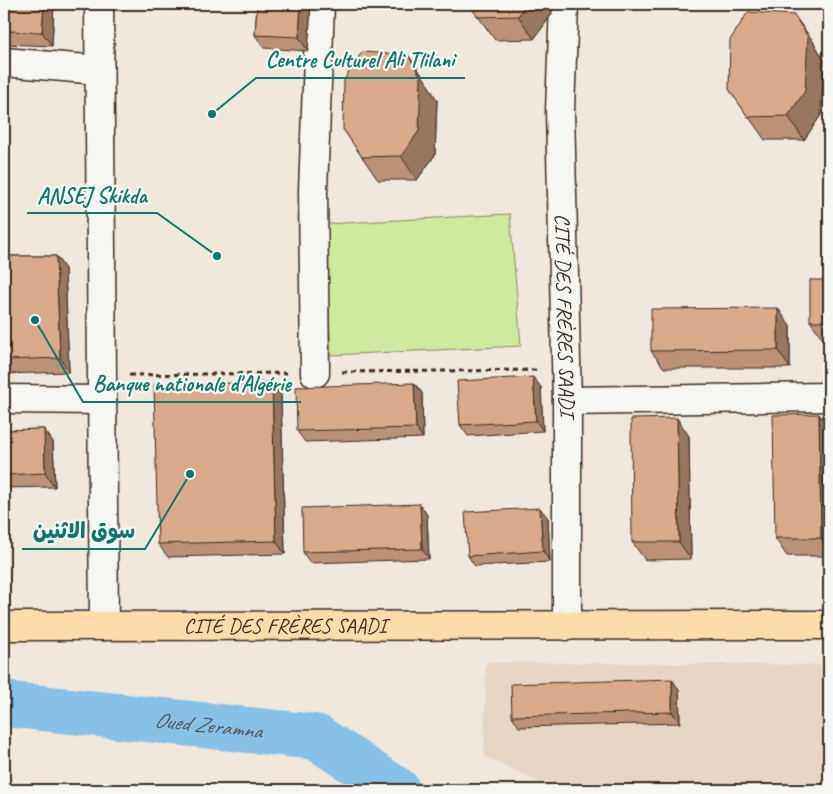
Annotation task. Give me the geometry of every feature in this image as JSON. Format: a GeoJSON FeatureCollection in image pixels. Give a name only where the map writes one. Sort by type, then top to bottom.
{"type":"FeatureCollection","features":[{"type":"Feature","properties":{"kind":"main road","name":"CITÉ DES FRÈRES SAADI"},"geometry":{"type":"LineString","coordinates":[[4,626],[829,625]]}},
{"type":"Feature","properties":{"kind":"street"},"geometry":{"type":"LineString","coordinates":[[99,4],[104,626]]}},
{"type":"Feature","properties":{"kind":"street"},"geometry":{"type":"LineString","coordinates":[[315,373],[312,191],[320,4]]}},
{"type":"Feature","properties":{"kind":"street","name":"CITÉ DES FRÈRES SAADI"},"geometry":{"type":"LineString","coordinates":[[564,4],[560,111],[567,401],[568,626]]}},
{"type":"Feature","properties":{"kind":"street"},"geometry":{"type":"LineString","coordinates":[[4,62],[100,70]]}},
{"type":"Feature","properties":{"kind":"street"},"geometry":{"type":"LineString","coordinates":[[567,401],[829,397]]}},
{"type":"Feature","properties":{"kind":"street"},"geometry":{"type":"LineString","coordinates":[[4,399],[102,400]]}},
{"type":"Feature","properties":{"kind":"shaded area"},"geometry":{"type":"Polygon","coordinates":[[[486,662],[829,665],[829,790],[557,790],[484,756],[486,662]]]}},
{"type":"Feature","properties":{"kind":"green space"},"geometry":{"type":"Polygon","coordinates":[[[510,214],[521,346],[331,355],[325,224],[510,214]]]}},
{"type":"Feature","properties":{"kind":"building"},"geometry":{"type":"Polygon","coordinates":[[[4,4],[44,4],[42,32],[4,31],[4,4]]]}},
{"type":"Feature","properties":{"kind":"building"},"geometry":{"type":"Polygon","coordinates":[[[257,4],[301,4],[299,37],[255,35],[257,4]]]}},
{"type":"Feature","properties":{"kind":"building"},"geometry":{"type":"Polygon","coordinates":[[[469,4],[526,4],[518,16],[478,17],[469,4]]]}},
{"type":"Feature","properties":{"kind":"building"},"geometry":{"type":"Polygon","coordinates":[[[748,12],[794,15],[808,37],[805,91],[788,116],[748,117],[729,89],[730,40],[748,12]]]}},
{"type":"Feature","properties":{"kind":"building"},"geometry":{"type":"Polygon","coordinates":[[[362,52],[408,55],[421,77],[419,131],[401,156],[362,157],[343,129],[344,80],[362,52]]]}},
{"type":"Feature","properties":{"kind":"building"},"geometry":{"type":"Polygon","coordinates":[[[4,256],[56,256],[60,358],[4,360],[4,256]]]}},
{"type":"Feature","properties":{"kind":"building"},"geometry":{"type":"Polygon","coordinates":[[[810,280],[829,280],[829,321],[810,321],[810,280]]]}},
{"type":"Feature","properties":{"kind":"building"},"geometry":{"type":"Polygon","coordinates":[[[778,308],[778,350],[651,351],[651,309],[778,308]]]}},
{"type":"Feature","properties":{"kind":"building"},"geometry":{"type":"Polygon","coordinates":[[[533,377],[536,421],[460,425],[457,381],[533,377]]]}},
{"type":"Feature","properties":{"kind":"building"},"geometry":{"type":"Polygon","coordinates":[[[272,382],[276,541],[158,544],[154,385],[272,382]]]}},
{"type":"Feature","properties":{"kind":"building"},"geometry":{"type":"Polygon","coordinates":[[[414,383],[416,428],[297,431],[296,387],[414,383]]]}},
{"type":"Feature","properties":{"kind":"building"},"geometry":{"type":"Polygon","coordinates":[[[819,414],[821,538],[775,538],[773,415],[819,414]]]}},
{"type":"Feature","properties":{"kind":"building"},"geometry":{"type":"Polygon","coordinates":[[[677,418],[679,542],[632,542],[631,419],[677,418]]]}},
{"type":"Feature","properties":{"kind":"building"},"geometry":{"type":"Polygon","coordinates":[[[44,429],[45,473],[4,475],[4,430],[44,429]]]}},
{"type":"Feature","properties":{"kind":"building"},"geometry":{"type":"Polygon","coordinates":[[[420,504],[422,549],[303,552],[302,508],[420,504]]]}},
{"type":"Feature","properties":{"kind":"building"},"geometry":{"type":"Polygon","coordinates":[[[540,508],[543,551],[468,556],[465,512],[540,508]]]}},
{"type":"Feature","properties":{"kind":"building"},"geometry":{"type":"Polygon","coordinates":[[[672,679],[672,712],[512,716],[511,684],[672,679]]]}},
{"type":"Feature","properties":{"kind":"waterway","name":"Oued Zeramna"},"geometry":{"type":"LineString","coordinates":[[4,704],[316,737],[397,790]]}},
{"type":"Feature","properties":{"kind":"place","name":"Centre Culturel Ali Tlilani"},"geometry":{"type":"Point","coordinates":[212,114]}},
{"type":"Feature","properties":{"kind":"place","name":"ANSEJ Skikda"},"geometry":{"type":"Point","coordinates":[217,256]}},
{"type":"Feature","properties":{"kind":"place","name":"Banque nationale d'Algérie"},"geometry":{"type":"Point","coordinates":[35,320]}},
{"type":"Feature","properties":{"kind":"place","name":"سوق الاثنين"},"geometry":{"type":"Point","coordinates":[190,474]}}]}
